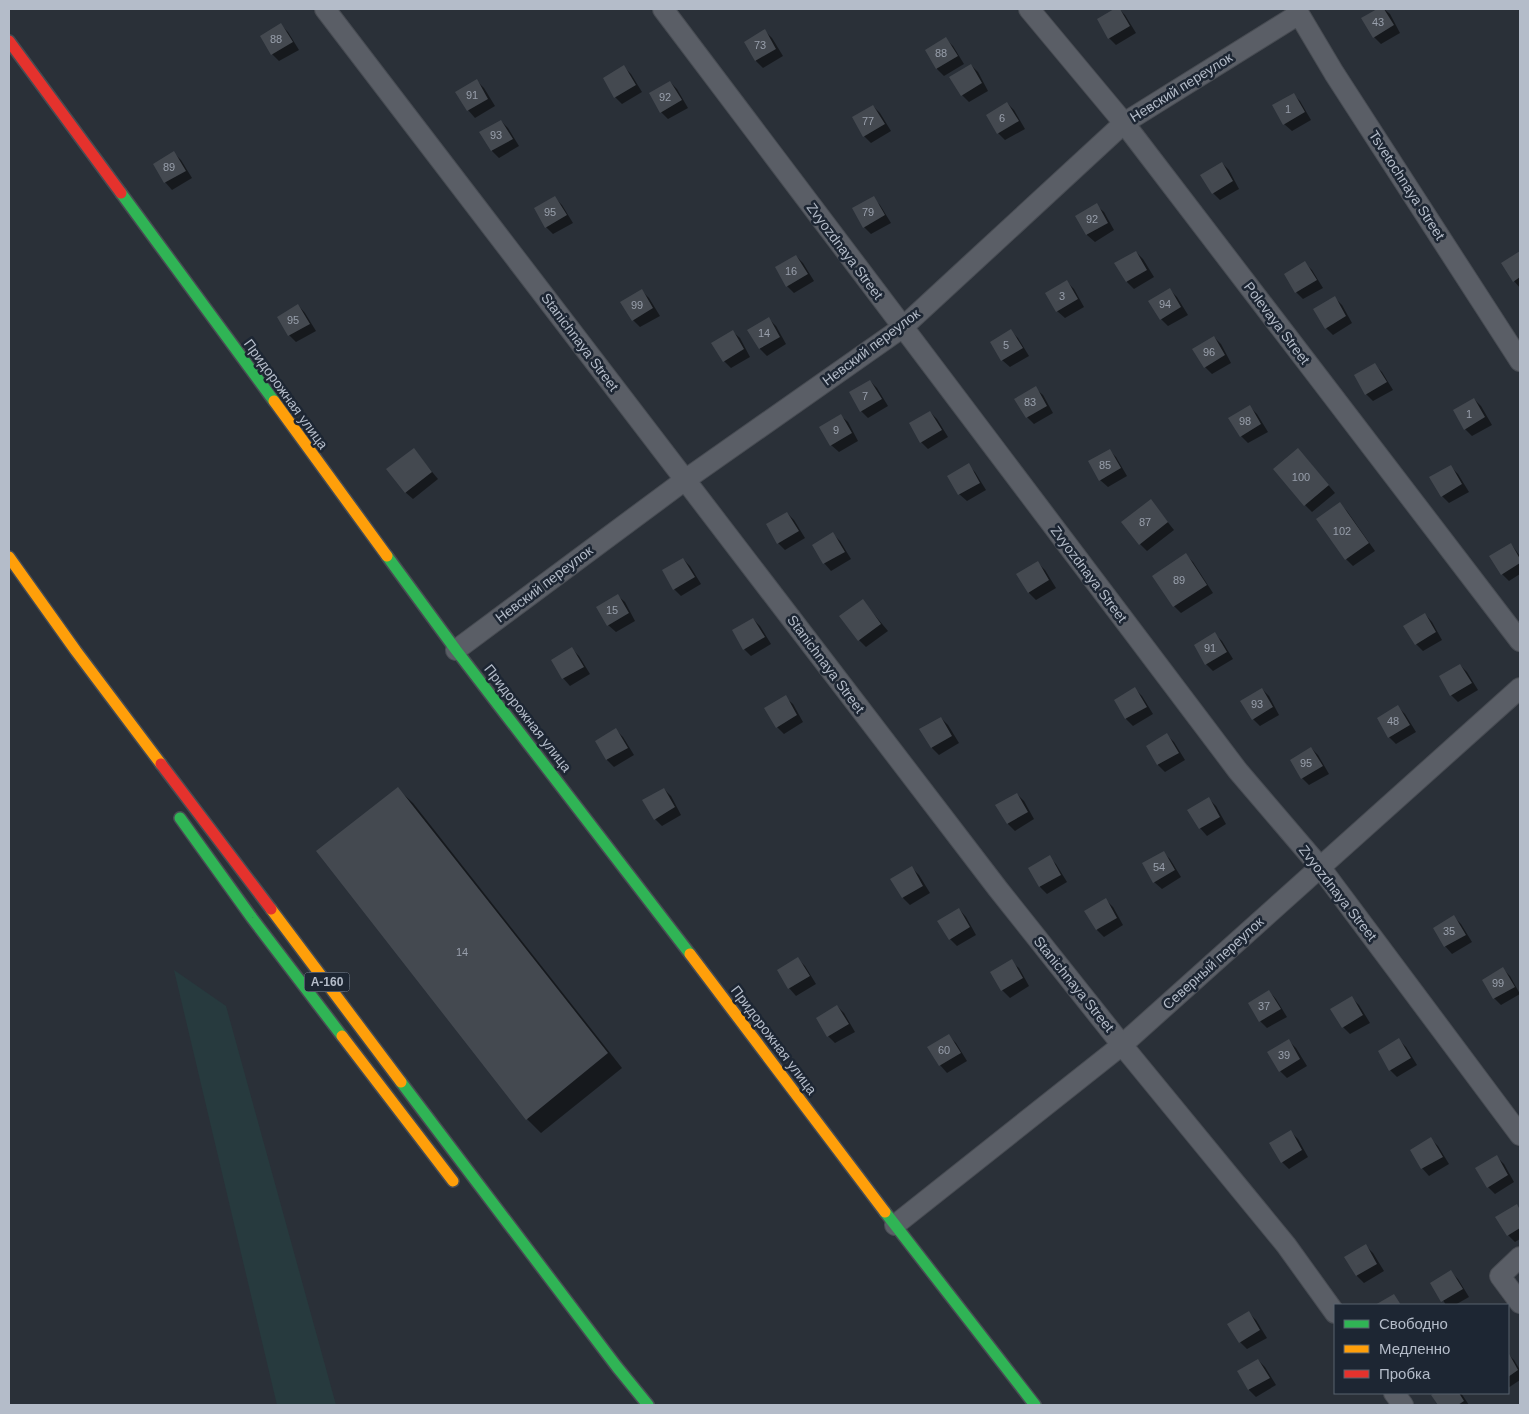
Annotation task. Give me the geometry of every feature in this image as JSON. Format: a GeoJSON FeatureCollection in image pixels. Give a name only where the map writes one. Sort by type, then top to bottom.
{"type":"FeatureCollection","features":[{"type":"Feature","properties":{"kind":"main road","name":"Придорожная улица"},"geometry":{"type":"LineString","coordinates":[[9,41],[456,650],[895,1225],[1035,1405]]}},
{"type":"Feature","properties":{"kind":"main road","name":"А-160"},"geometry":{"type":"LineString","coordinates":[[9,558],[76,651],[599,1343],[648,1405]]}},
{"type":"Feature","properties":{"kind":"main road","name":"А-160"},"geometry":{"type":"LineString","coordinates":[[171,806],[252,918],[458,1187]]}},
{"type":"Feature","properties":{"kind":"street","name":"Stanichnaya Street"},"geometry":{"type":"LineString","coordinates":[[325,9],[998,889],[1122,1045],[1286,1245],[1334,1312]]}},
{"type":"Feature","properties":{"kind":"street","name":"Zvyozdnaya Street"},"geometry":{"type":"LineString","coordinates":[[663,9],[1238,771],[1320,867],[1520,1135]]}},
{"type":"Feature","properties":{"kind":"street","name":"Polevaya Street"},"geometry":{"type":"LineString","coordinates":[[1029,9],[1124,123],[1520,642]]}},
{"type":"Feature","properties":{"kind":"street","name":"Невский переулок"},"geometry":{"type":"LineString","coordinates":[[456,650],[685,480],[902,327],[1124,123],[1298,11]]}},
{"type":"Feature","properties":{"kind":"street","name":"Tsvetochnaya Street"},"geometry":{"type":"LineString","coordinates":[[1298,11],[1334,73],[1520,361]]}},
{"type":"Feature","properties":{"kind":"street","name":"Северный переулок"},"geometry":{"type":"LineString","coordinates":[[895,1225],[1122,1045],[1520,688]]}},
{"type":"Feature","properties":{"kind":"street"},"geometry":{"type":"LineString","coordinates":[[1520,1257],[1500,1276],[1520,1303]]}},
{"type":"Feature","properties":{"kind":"street"},"geometry":{"type":"LineString","coordinates":[[1395,1394],[1403,1405]]}},
{"type":"Feature","properties":{"kind":"green space"},"geometry":{"type":"Polygon","coordinates":[[[174,970],[226,1006],[336,1405],[277,1405],[174,970]]]}},
{"type":"Feature","properties":{"kind":"building"},"geometry":{"type":"Polygon","coordinates":[[[1114,9],[1120,9],[1130,26],[1108,39],[1097,19],[1114,9]]]}},
{"type":"Feature","properties":{"kind":"building"},"geometry":{"type":"Polygon","coordinates":[[[1377,9],[1384,9],[1394,25],[1373,38],[1361,18],[1377,9]]]}},
{"type":"Feature","properties":{"kind":"building"},"geometry":{"type":"Polygon","coordinates":[[[281,23],[293,42],[271,55],[260,36],[281,23]]]}},
{"type":"Feature","properties":{"kind":"building"},"geometry":{"type":"Polygon","coordinates":[[[765,29],[776,49],[755,61],[744,42],[765,29]]]}},
{"type":"Feature","properties":{"kind":"building"},"geometry":{"type":"Polygon","coordinates":[[[946,37],[958,56],[936,69],[925,50],[946,37]]]}},
{"type":"Feature","properties":{"kind":"building"},"geometry":{"type":"Polygon","coordinates":[[[971,64],[982,83],[961,96],[949,77],[971,64]]]}},
{"type":"Feature","properties":{"kind":"building"},"geometry":{"type":"Polygon","coordinates":[[[624,65],[636,85],[614,98],[603,78],[624,65]]]}},
{"type":"Feature","properties":{"kind":"building"},"geometry":{"type":"Polygon","coordinates":[[[477,79],[488,99],[467,111],[455,92],[477,79]]]}},
{"type":"Feature","properties":{"kind":"building"},"geometry":{"type":"Polygon","coordinates":[[[670,81],[682,100],[660,113],[649,93],[670,81]]]}},
{"type":"Feature","properties":{"kind":"building"},"geometry":{"type":"Polygon","coordinates":[[[1294,93],[1305,112],[1283,125],[1272,105],[1294,93]]]}},
{"type":"Feature","properties":{"kind":"building"},"geometry":{"type":"Polygon","coordinates":[[[1007,102],[1019,121],[997,134],[986,115],[1007,102]]]}},
{"type":"Feature","properties":{"kind":"building"},"geometry":{"type":"Polygon","coordinates":[[[873,105],[885,124],[863,137],[852,117],[873,105]]]}},
{"type":"Feature","properties":{"kind":"building"},"geometry":{"type":"Polygon","coordinates":[[[501,120],[513,139],[491,151],[479,132],[501,120]]]}},
{"type":"Feature","properties":{"kind":"building"},"geometry":{"type":"Polygon","coordinates":[[[174,151],[186,171],[164,183],[153,164],[174,151]]]}},
{"type":"Feature","properties":{"kind":"building"},"geometry":{"type":"Polygon","coordinates":[[[1222,162],[1233,181],[1212,194],[1200,175],[1222,162]]]}},
{"type":"Feature","properties":{"kind":"building"},"geometry":{"type":"Polygon","coordinates":[[[555,196],[567,215],[545,228],[534,208],[555,196]]]}},
{"type":"Feature","properties":{"kind":"building"},"geometry":{"type":"Polygon","coordinates":[[[874,196],[885,215],[863,228],[852,208],[874,196]]]}},
{"type":"Feature","properties":{"kind":"building"},"geometry":{"type":"Polygon","coordinates":[[[1097,203],[1108,223],[1086,235],[1075,216],[1097,203]]]}},
{"type":"Feature","properties":{"kind":"building"},"geometry":{"type":"Polygon","coordinates":[[[1136,251],[1147,270],[1126,282],[1114,263],[1136,251]]]}},
{"type":"Feature","properties":{"kind":"building"},"geometry":{"type":"Polygon","coordinates":[[[1520,251],[1520,277],[1513,282],[1501,263],[1520,251]]]}},
{"type":"Feature","properties":{"kind":"building"},"geometry":{"type":"Polygon","coordinates":[[[796,255],[808,274],[786,287],[775,267],[796,255]]]}},
{"type":"Feature","properties":{"kind":"building"},"geometry":{"type":"Polygon","coordinates":[[[1305,261],[1317,280],[1295,293],[1284,274],[1305,261]]]}},
{"type":"Feature","properties":{"kind":"building"},"geometry":{"type":"Polygon","coordinates":[[[1067,280],[1078,299],[1056,312],[1045,293],[1067,280]]]}},
{"type":"Feature","properties":{"kind":"building"},"geometry":{"type":"Polygon","coordinates":[[[1170,288],[1181,307],[1160,320],[1148,301],[1170,288]]]}},
{"type":"Feature","properties":{"kind":"building"},"geometry":{"type":"Polygon","coordinates":[[[642,289],[653,308],[632,321],[620,302],[642,289]]]}},
{"type":"Feature","properties":{"kind":"building"},"geometry":{"type":"Polygon","coordinates":[[[1335,296],[1346,316],[1325,329],[1313,309],[1335,296]]]}},
{"type":"Feature","properties":{"kind":"building"},"geometry":{"type":"Polygon","coordinates":[[[298,304],[310,324],[288,336],[277,317],[298,304]]]}},
{"type":"Feature","properties":{"kind":"building"},"geometry":{"type":"Polygon","coordinates":[[[769,317],[780,337],[759,349],[747,330],[769,317]]]}},
{"type":"Feature","properties":{"kind":"building"},"geometry":{"type":"Polygon","coordinates":[[[1011,329],[1023,348],[1001,361],[990,342],[1011,329]]]}},
{"type":"Feature","properties":{"kind":"building"},"geometry":{"type":"Polygon","coordinates":[[[733,330],[744,349],[723,362],[711,343],[733,330]]]}},
{"type":"Feature","properties":{"kind":"building"},"geometry":{"type":"Polygon","coordinates":[[[1214,336],[1225,355],[1204,368],[1192,349],[1214,336]]]}},
{"type":"Feature","properties":{"kind":"building"},"geometry":{"type":"Polygon","coordinates":[[[1375,363],[1387,382],[1365,395],[1354,375],[1375,363]]]}},
{"type":"Feature","properties":{"kind":"building"},"geometry":{"type":"Polygon","coordinates":[[[870,380],[882,399],[860,412],[849,392],[870,380]]]}},
{"type":"Feature","properties":{"kind":"building"},"geometry":{"type":"Polygon","coordinates":[[[1036,386],[1047,406],[1026,418],[1014,399],[1036,386]]]}},
{"type":"Feature","properties":{"kind":"building"},"geometry":{"type":"Polygon","coordinates":[[[1474,398],[1485,417],[1464,430],[1453,410],[1474,398]]]}},
{"type":"Feature","properties":{"kind":"building"},"geometry":{"type":"Polygon","coordinates":[[[1250,405],[1261,424],[1240,437],[1228,418],[1250,405]]]}},
{"type":"Feature","properties":{"kind":"building"},"geometry":{"type":"Polygon","coordinates":[[[930,411],[942,430],[920,443],[909,423],[930,411]]]}},
{"type":"Feature","properties":{"kind":"building"},"geometry":{"type":"Polygon","coordinates":[[[841,414],[852,433],[830,446],[819,427],[841,414]]]}},
{"type":"Feature","properties":{"kind":"building"},"geometry":{"type":"Polygon","coordinates":[[[414,448],[432,472],[405,493],[386,469],[414,448]]]}},
{"type":"Feature","properties":{"kind":"building"},"geometry":{"type":"Polygon","coordinates":[[[1298,448],[1329,485],[1304,506],[1273,469],[1298,448]]]}},
{"type":"Feature","properties":{"kind":"building"},"geometry":{"type":"Polygon","coordinates":[[[1110,449],[1121,468],[1099,481],[1088,461],[1110,449]]]}},
{"type":"Feature","properties":{"kind":"building"},"geometry":{"type":"Polygon","coordinates":[[[969,463],[980,483],[958,495],[947,476],[969,463]]]}},
{"type":"Feature","properties":{"kind":"building"},"geometry":{"type":"Polygon","coordinates":[[[1451,465],[1462,484],[1441,497],[1429,477],[1451,465]]]}},
{"type":"Feature","properties":{"kind":"building"},"geometry":{"type":"Polygon","coordinates":[[[1151,499],[1168,522],[1139,545],[1121,522],[1151,499]]]}},
{"type":"Feature","properties":{"kind":"building"},"geometry":{"type":"Polygon","coordinates":[[[1340,502],[1369,543],[1345,560],[1316,519],[1340,502]]]}},
{"type":"Feature","properties":{"kind":"building"},"geometry":{"type":"Polygon","coordinates":[[[787,512],[799,531],[777,544],[766,524],[787,512]]]}},
{"type":"Feature","properties":{"kind":"building"},"geometry":{"type":"Polygon","coordinates":[[[833,532],[845,552],[823,564],[812,545],[833,532]]]}},
{"type":"Feature","properties":{"kind":"building"},"geometry":{"type":"Polygon","coordinates":[[[1511,543],[1520,559],[1520,563],[1501,575],[1489,556],[1511,543]]]}},
{"type":"Feature","properties":{"kind":"building"},"geometry":{"type":"Polygon","coordinates":[[[1186,553],[1207,585],[1173,607],[1152,576],[1186,553]]]}},
{"type":"Feature","properties":{"kind":"building"},"geometry":{"type":"Polygon","coordinates":[[[683,558],[695,577],[673,590],[662,570],[683,558]]]}},
{"type":"Feature","properties":{"kind":"building"},"geometry":{"type":"Polygon","coordinates":[[[1038,561],[1049,580],[1028,593],[1016,574],[1038,561]]]}},
{"type":"Feature","properties":{"kind":"building"},"geometry":{"type":"Polygon","coordinates":[[[618,594],[629,613],[607,626],[596,607],[618,594]]]}},
{"type":"Feature","properties":{"kind":"building"},"geometry":{"type":"Polygon","coordinates":[[[863,599],[881,624],[858,641],[839,616],[863,599]]]}},
{"type":"Feature","properties":{"kind":"building"},"geometry":{"type":"Polygon","coordinates":[[[1425,613],[1436,632],[1415,645],[1403,626],[1425,613]]]}},
{"type":"Feature","properties":{"kind":"building"},"geometry":{"type":"Polygon","coordinates":[[[753,618],[765,637],[743,650],[732,630],[753,618]]]}},
{"type":"Feature","properties":{"kind":"building"},"geometry":{"type":"Polygon","coordinates":[[[1215,632],[1227,652],[1205,665],[1194,645],[1215,632]]]}},
{"type":"Feature","properties":{"kind":"building"},"geometry":{"type":"Polygon","coordinates":[[[572,647],[584,667],[562,679],[551,660],[572,647]]]}},
{"type":"Feature","properties":{"kind":"building"},"geometry":{"type":"Polygon","coordinates":[[[1460,664],[1472,683],[1450,696],[1439,676],[1460,664]]]}},
{"type":"Feature","properties":{"kind":"building"},"geometry":{"type":"Polygon","coordinates":[[[1135,687],[1147,707],[1125,719],[1114,700],[1135,687]]]}},
{"type":"Feature","properties":{"kind":"building"},"geometry":{"type":"Polygon","coordinates":[[[1262,688],[1273,707],[1252,720],[1240,701],[1262,688]]]}},
{"type":"Feature","properties":{"kind":"building"},"geometry":{"type":"Polygon","coordinates":[[[786,695],[797,715],[776,728],[764,708],[786,695]]]}},
{"type":"Feature","properties":{"kind":"building"},"geometry":{"type":"Polygon","coordinates":[[[1398,705],[1410,725],[1388,738],[1377,718],[1398,705]]]}},
{"type":"Feature","properties":{"kind":"building"},"geometry":{"type":"Polygon","coordinates":[[[941,717],[952,736],[931,748],[919,729],[941,717]]]}},
{"type":"Feature","properties":{"kind":"building"},"geometry":{"type":"Polygon","coordinates":[[[616,728],[628,748],[606,760],[595,741],[616,728]]]}},
{"type":"Feature","properties":{"kind":"building"},"geometry":{"type":"Polygon","coordinates":[[[1167,733],[1179,753],[1157,765],[1146,746],[1167,733]]]}},
{"type":"Feature","properties":{"kind":"building"},"geometry":{"type":"Polygon","coordinates":[[[1311,747],[1323,766],[1301,779],[1290,760],[1311,747]]]}},
{"type":"Feature","properties":{"kind":"building"},"geometry":{"type":"Polygon","coordinates":[[[398,787],[608,1053],[526,1120],[316,851],[398,787]]]}},
{"type":"Feature","properties":{"kind":"building"},"geometry":{"type":"Polygon","coordinates":[[[664,788],[675,807],[654,820],[642,800],[664,788]]]}},
{"type":"Feature","properties":{"kind":"building"},"geometry":{"type":"Polygon","coordinates":[[[1017,793],[1028,812],[1007,824],[995,805],[1017,793]]]}},
{"type":"Feature","properties":{"kind":"building"},"geometry":{"type":"Polygon","coordinates":[[[1209,797],[1220,817],[1199,829],[1187,810],[1209,797]]]}},
{"type":"Feature","properties":{"kind":"building"},"geometry":{"type":"Polygon","coordinates":[[[1164,851],[1175,870],[1153,883],[1142,863],[1164,851]]]}},
{"type":"Feature","properties":{"kind":"building"},"geometry":{"type":"Polygon","coordinates":[[[1050,855],[1061,875],[1039,887],[1028,868],[1050,855]]]}},
{"type":"Feature","properties":{"kind":"building"},"geometry":{"type":"Polygon","coordinates":[[[912,866],[923,886],[902,898],[890,879],[912,866]]]}},
{"type":"Feature","properties":{"kind":"building"},"geometry":{"type":"Polygon","coordinates":[[[1106,898],[1117,918],[1096,930],[1084,911],[1106,898]]]}},
{"type":"Feature","properties":{"kind":"building"},"geometry":{"type":"Polygon","coordinates":[[[959,908],[970,927],[949,940],[937,921],[959,908]]]}},
{"type":"Feature","properties":{"kind":"building"},"geometry":{"type":"Polygon","coordinates":[[[1454,915],[1466,935],[1444,947],[1433,928],[1454,915]]]}},
{"type":"Feature","properties":{"kind":"building"},"geometry":{"type":"Polygon","coordinates":[[[798,957],[810,976],[788,989],[777,970],[798,957]]]}},
{"type":"Feature","properties":{"kind":"building"},"geometry":{"type":"Polygon","coordinates":[[[1012,959],[1023,978],[1001,991],[990,972],[1012,959]]]}},
{"type":"Feature","properties":{"kind":"building"},"geometry":{"type":"Polygon","coordinates":[[[1503,967],[1515,987],[1493,999],[1482,980],[1503,967]]]}},
{"type":"Feature","properties":{"kind":"building"},"geometry":{"type":"Polygon","coordinates":[[[1269,990],[1281,1009],[1259,1022],[1248,1003],[1269,990]]]}},
{"type":"Feature","properties":{"kind":"building"},"geometry":{"type":"Polygon","coordinates":[[[1352,996],[1363,1015],[1342,1028],[1330,1009],[1352,996]]]}},
{"type":"Feature","properties":{"kind":"building"},"geometry":{"type":"Polygon","coordinates":[[[837,1005],[849,1024],[827,1037],[816,1018],[837,1005]]]}},
{"type":"Feature","properties":{"kind":"building"},"geometry":{"type":"Polygon","coordinates":[[[949,1034],[961,1053],[939,1066],[927,1047],[949,1034]]]}},
{"type":"Feature","properties":{"kind":"building"},"geometry":{"type":"Polygon","coordinates":[[[1399,1038],[1411,1058],[1389,1071],[1378,1051],[1399,1038]]]}},
{"type":"Feature","properties":{"kind":"building"},"geometry":{"type":"Polygon","coordinates":[[[1289,1039],[1300,1059],[1279,1072],[1267,1052],[1289,1039]]]}},
{"type":"Feature","properties":{"kind":"building"},"geometry":{"type":"Polygon","coordinates":[[[1291,1130],[1302,1150],[1281,1163],[1269,1143],[1291,1130]]]}},
{"type":"Feature","properties":{"kind":"building"},"geometry":{"type":"Polygon","coordinates":[[[1431,1137],[1443,1157],[1421,1169],[1410,1150],[1431,1137]]]}},
{"type":"Feature","properties":{"kind":"building"},"geometry":{"type":"Polygon","coordinates":[[[1497,1155],[1508,1175],[1487,1188],[1475,1168],[1497,1155]]]}},
{"type":"Feature","properties":{"kind":"building"},"geometry":{"type":"Polygon","coordinates":[[[1517,1204],[1520,1210],[1520,1228],[1507,1236],[1495,1217],[1517,1204]]]}},
{"type":"Feature","properties":{"kind":"building"},"geometry":{"type":"Polygon","coordinates":[[[1366,1244],[1377,1264],[1356,1276],[1344,1257],[1366,1244]]]}},
{"type":"Feature","properties":{"kind":"building"},"geometry":{"type":"Polygon","coordinates":[[[1451,1270],[1463,1289],[1441,1302],[1430,1283],[1451,1270]]]}},
{"type":"Feature","properties":{"kind":"building"},"geometry":{"type":"Polygon","coordinates":[[[1394,1294],[1400,1304],[1377,1304],[1394,1294]]]}},
{"type":"Feature","properties":{"kind":"building"},"geometry":{"type":"Polygon","coordinates":[[[1249,1311],[1260,1330],[1239,1343],[1227,1324],[1249,1311]]]}},
{"type":"Feature","properties":{"kind":"building"},"geometry":{"type":"Polygon","coordinates":[[[1509,1354],[1518,1370],[1509,1376],[1509,1354]]]}},
{"type":"Feature","properties":{"kind":"building"},"geometry":{"type":"Polygon","coordinates":[[[1258,1359],[1270,1378],[1248,1390],[1237,1371],[1258,1359]]]}},
{"type":"Feature","properties":{"kind":"building"},"geometry":{"type":"Polygon","coordinates":[[[1460,1394],[1464,1401],[1458,1405],[1438,1405],[1431,1395],[1460,1394]]]}},
{"type":"Feature","properties":{"kind":"traffic: fast"},"geometry":{"type":"LineString","coordinates":[[121,193],[274,401]]}},
{"type":"Feature","properties":{"kind":"traffic: fast"},"geometry":{"type":"LineString","coordinates":[[387,556],[456,650],[690,954]]}},
{"type":"Feature","properties":{"kind":"traffic: fast"},"geometry":{"type":"LineString","coordinates":[[180,818],[252,918],[342,1036]]}},
{"type":"Feature","properties":{"kind":"traffic: fast"},"geometry":{"type":"LineString","coordinates":[[401,1082],[617,1367],[648,1405]]}},
{"type":"Feature","properties":{"kind":"traffic: fast"},"geometry":{"type":"LineString","coordinates":[[885,1212],[1035,1405]]}},
{"type":"Feature","properties":{"kind":"traffic: slow"},"geometry":{"type":"LineString","coordinates":[[274,401],[387,556]]}},
{"type":"Feature","properties":{"kind":"traffic: slow"},"geometry":{"type":"LineString","coordinates":[[9,557],[76,651],[161,764]]}},
{"type":"Feature","properties":{"kind":"traffic: slow"},"geometry":{"type":"LineString","coordinates":[[271,909],[401,1082]]}},
{"type":"Feature","properties":{"kind":"traffic: slow"},"geometry":{"type":"LineString","coordinates":[[690,954],[885,1212]]}},
{"type":"Feature","properties":{"kind":"traffic: slow"},"geometry":{"type":"LineString","coordinates":[[342,1036],[453,1181]]}},
{"type":"Feature","properties":{"kind":"traffic: jam"},"geometry":{"type":"LineString","coordinates":[[9,41],[121,193]]}},
{"type":"Feature","properties":{"kind":"traffic: jam"},"geometry":{"type":"LineString","coordinates":[[161,764],[271,909]]}}]}
